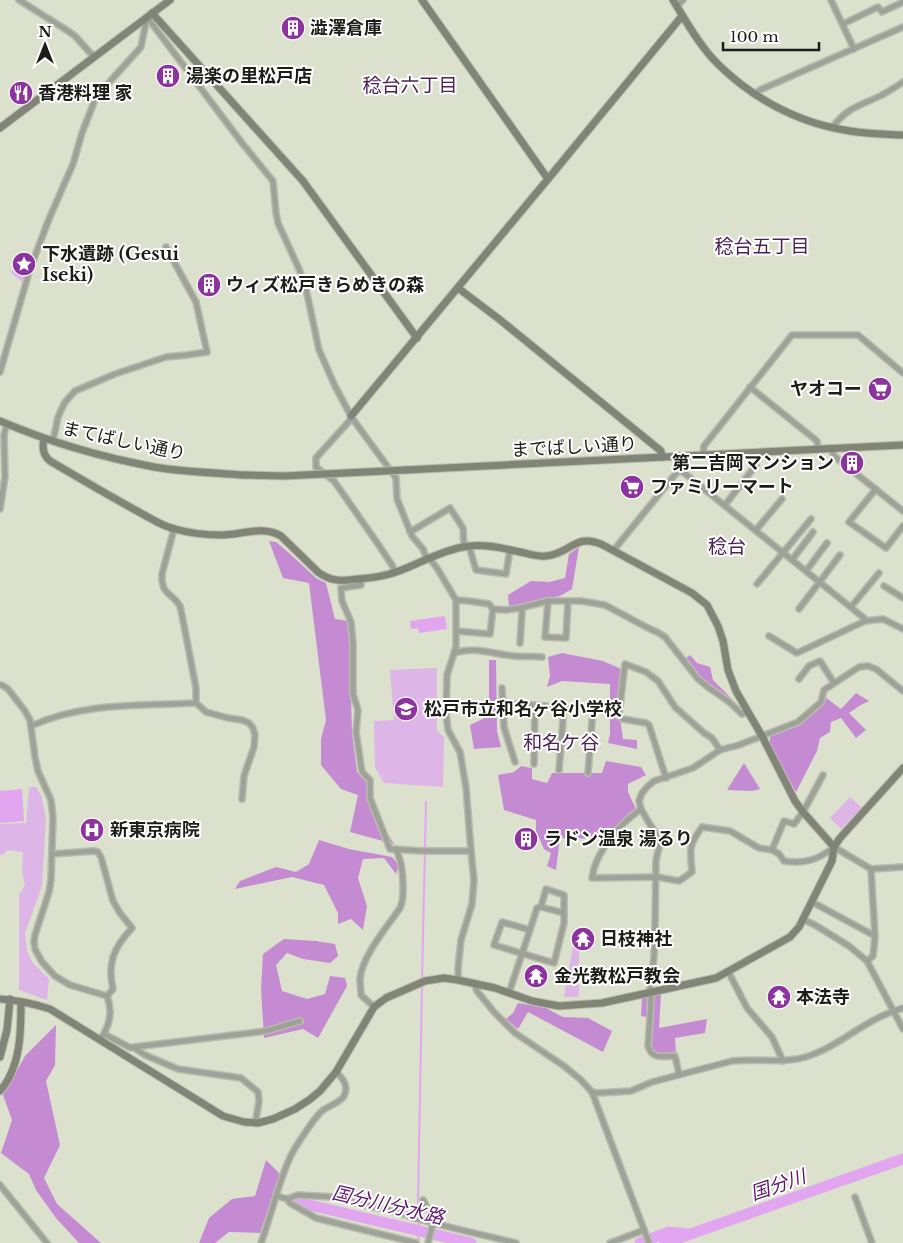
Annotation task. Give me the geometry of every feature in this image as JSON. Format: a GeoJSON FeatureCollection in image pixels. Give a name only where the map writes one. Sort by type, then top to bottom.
{"type":"FeatureCollection","features":[{"type":"Feature","properties":{"kind":"street"},"geometry":{"type":"LineString","coordinates":[[19,0],[68,31],[94,57]]}},
{"type":"Feature","properties":{"kind":"street"},"geometry":{"type":"LineString","coordinates":[[0,128],[170,0]]}},
{"type":"Feature","properties":{"kind":"street"},"geometry":{"type":"LineString","coordinates":[[422,0],[548,179]]}},
{"type":"Feature","properties":{"kind":"street"},"geometry":{"type":"LineString","coordinates":[[683,0],[675,3],[704,49],[731,76],[754,94],[801,119],[832,128],[852,132],[903,136]]}},
{"type":"Feature","properties":{"kind":"street"},"geometry":{"type":"LineString","coordinates":[[831,0],[854,49]]}},
{"type":"Feature","properties":{"kind":"street"},"geometry":{"type":"LineString","coordinates":[[842,24],[878,7],[882,12],[903,2]]}},
{"type":"Feature","properties":{"kind":"street"},"geometry":{"type":"LineString","coordinates":[[150,15],[302,181],[417,338]]}},
{"type":"Feature","properties":{"kind":"street"},"geometry":{"type":"LineString","coordinates":[[0,372],[30,269],[73,164],[82,133],[96,98],[141,47],[150,15]]}},
{"type":"Feature","properties":{"kind":"street"},"geometry":{"type":"LineString","coordinates":[[150,15],[242,143],[273,181],[278,223],[306,288],[319,350],[351,417],[396,478],[397,498],[410,532],[428,559],[437,568],[456,600],[456,647],[447,675],[447,727],[460,752],[474,873],[472,904],[461,940],[458,980]]}},
{"type":"Feature","properties":{"kind":"street"},"geometry":{"type":"LineString","coordinates":[[395,572],[334,481],[316,467],[316,458],[682,16]]}},
{"type":"Feature","properties":{"kind":"street"},"geometry":{"type":"LineString","coordinates":[[754,94],[903,27]]}},
{"type":"Feature","properties":{"kind":"street"},"geometry":{"type":"LineString","coordinates":[[832,128],[841,116],[849,110],[884,94],[903,82]]}},
{"type":"Feature","properties":{"kind":"street"},"geometry":{"type":"LineString","coordinates":[[53,441],[58,417],[65,402],[75,391],[115,374],[166,357],[207,352],[196,302],[166,247]]}},
{"type":"Feature","properties":{"kind":"street"},"geometry":{"type":"LineString","coordinates":[[458,288],[661,451],[662,457]]}},
{"type":"Feature","properties":{"kind":"street"},"geometry":{"type":"LineString","coordinates":[[703,455],[704,446],[792,336],[858,335],[903,373]]}},
{"type":"Feature","properties":{"kind":"street"},"geometry":{"type":"LineString","coordinates":[[750,387],[817,442],[818,449]]}},
{"type":"Feature","properties":{"kind":"street"},"geometry":{"type":"LineString","coordinates":[[0,509],[5,477],[3,422]]}},
{"type":"Feature","properties":{"kind":"street","name":"まてばしい通り"},"geometry":{"type":"LineString","coordinates":[[3,422],[44,439],[100,455],[155,467],[202,473],[246,475]]}},
{"type":"Feature","properties":{"kind":"street"},"geometry":{"type":"LineString","coordinates":[[44,439],[44,453],[50,461],[162,524],[174,529],[220,535],[267,530],[281,536],[324,577],[332,580],[361,579],[395,572],[447,551],[466,546],[490,546],[536,556],[545,556],[552,555],[583,541],[595,541],[692,593],[707,605],[718,626],[723,641],[731,681],[802,812],[834,847],[871,869],[903,867]]}},
{"type":"Feature","properties":{"kind":"street","name":"までばしい通り"},"geometry":{"type":"LineString","coordinates":[[246,475],[284,476],[903,445]]}},
{"type":"Feature","properties":{"kind":"street"},"geometry":{"type":"LineString","coordinates":[[831,448],[834,456],[903,511]]}},
{"type":"Feature","properties":{"kind":"street"},"geometry":{"type":"LineString","coordinates":[[725,505],[756,465],[756,452]]}},
{"type":"Feature","properties":{"kind":"street"},"geometry":{"type":"LineString","coordinates":[[614,551],[675,477],[678,471],[678,456]]}},
{"type":"Feature","properties":{"kind":"street"},"geometry":{"type":"LineString","coordinates":[[678,471],[683,472],[725,505],[851,607],[865,621]]}},
{"type":"Feature","properties":{"kind":"street"},"geometry":{"type":"LineString","coordinates":[[876,489],[849,522],[886,548],[903,526]]}},
{"type":"Feature","properties":{"kind":"street"},"geometry":{"type":"LineString","coordinates":[[756,530],[782,499]]}},
{"type":"Feature","properties":{"kind":"street"},"geometry":{"type":"LineString","coordinates":[[410,532],[450,508],[462,528],[466,546],[476,570],[506,574],[510,550]]}},
{"type":"Feature","properties":{"kind":"street"},"geometry":{"type":"LineString","coordinates":[[757,584],[811,519]]}},
{"type":"Feature","properties":{"kind":"street"},"geometry":{"type":"LineString","coordinates":[[174,529],[161,580],[164,589],[180,606],[196,688],[196,703]]}},
{"type":"Feature","properties":{"kind":"street"},"geometry":{"type":"LineString","coordinates":[[792,560],[814,532]]}},
{"type":"Feature","properties":{"kind":"street"},"geometry":{"type":"LineString","coordinates":[[806,571],[827,543]]}},
{"type":"Feature","properties":{"kind":"street"},"geometry":{"type":"LineString","coordinates":[[798,609],[840,555]]}},
{"type":"Feature","properties":{"kind":"street"},"geometry":{"type":"LineString","coordinates":[[851,607],[880,573]]}},
{"type":"Feature","properties":{"kind":"street"},"geometry":{"type":"LineString","coordinates":[[361,579],[361,586],[341,588],[342,600],[351,622],[353,694],[358,710],[356,732],[362,772],[370,780],[370,798],[390,849],[471,852]]}},
{"type":"Feature","properties":{"kind":"street"},"geometry":{"type":"LineString","coordinates":[[884,586],[903,598]]}},
{"type":"Feature","properties":{"kind":"street"},"geometry":{"type":"LineString","coordinates":[[456,600],[469,600],[490,604],[493,609],[490,634],[456,630]]}},
{"type":"Feature","properties":{"kind":"street"},"geometry":{"type":"LineString","coordinates":[[493,609],[506,610],[548,601],[568,600],[605,605],[665,637],[698,679],[742,714],[748,712]]}},
{"type":"Feature","properties":{"kind":"street"},"geometry":{"type":"LineString","coordinates":[[548,601],[545,637],[566,638],[568,600]]}},
{"type":"Feature","properties":{"kind":"street"},"geometry":{"type":"LineString","coordinates":[[520,608],[522,613],[520,643]]}},
{"type":"Feature","properties":{"kind":"street"},"geometry":{"type":"LineString","coordinates":[[769,636],[797,653],[865,621],[883,619],[903,629]]}},
{"type":"Feature","properties":{"kind":"street"},"geometry":{"type":"LineString","coordinates":[[454,652],[473,650],[514,656],[542,657]]}},
{"type":"Feature","properties":{"kind":"street"},"geometry":{"type":"LineString","coordinates":[[799,679],[809,666],[820,661],[834,683]]}},
{"type":"Feature","properties":{"kind":"street"},"geometry":{"type":"LineString","coordinates":[[666,778],[649,725],[620,717],[625,664],[646,672],[658,681],[675,707],[712,738],[720,750]]}},
{"type":"Feature","properties":{"kind":"street"},"geometry":{"type":"LineString","coordinates":[[679,1074],[675,1056],[657,1057],[648,1049],[650,988],[654,957],[656,860],[660,844],[659,838],[641,809],[639,801],[642,793],[654,781],[693,768],[720,750],[739,746],[798,722],[821,702],[824,690],[859,667],[868,666],[876,669],[903,691]]}},
{"type":"Feature","properties":{"kind":"street"},"geometry":{"type":"LineString","coordinates":[[0,685],[8,689],[28,716],[31,726],[34,757],[51,800],[53,817],[51,880],[35,935],[35,949],[42,962],[56,976],[70,984],[106,996],[110,1004],[110,1020],[102,1037]]}},
{"type":"Feature","properties":{"kind":"street"},"geometry":{"type":"LineString","coordinates":[[502,688],[504,727],[515,762]]}},
{"type":"Feature","properties":{"kind":"street"},"geometry":{"type":"LineString","coordinates":[[31,726],[38,722],[77,711],[122,705],[196,703],[206,712],[242,720],[249,723],[253,728],[255,735],[254,746],[244,776],[242,799]]}},
{"type":"Feature","properties":{"kind":"street"},"geometry":{"type":"LineString","coordinates":[[502,703],[593,709],[588,773]]}},
{"type":"Feature","properties":{"kind":"street"},"geometry":{"type":"LineString","coordinates":[[534,764],[535,705]]}},
{"type":"Feature","properties":{"kind":"street"},"geometry":{"type":"LineString","coordinates":[[559,770],[564,707]]}},
{"type":"Feature","properties":{"kind":"street"},"geometry":{"type":"LineString","coordinates":[[641,809],[629,818],[611,838],[596,863],[592,878],[657,877],[679,881],[692,872],[690,847],[693,839],[702,827],[730,831],[759,848],[772,850],[779,854],[784,861],[805,862],[825,855],[903,768]]}},
{"type":"Feature","properties":{"kind":"street"},"geometry":{"type":"LineString","coordinates":[[772,850],[784,821],[794,824],[823,775]]}},
{"type":"Feature","properties":{"kind":"street"},"geometry":{"type":"LineString","coordinates":[[0,999],[10,999],[50,1009],[102,1037],[223,1116],[244,1122],[258,1122],[273,1119],[295,1108],[320,1091],[336,1072],[374,1007],[386,998],[425,981],[444,978],[458,980],[495,988],[532,1001],[559,1006],[602,1003],[716,978],[790,937],[804,920],[832,861],[834,847]]}},
{"type":"Feature","properties":{"kind":"street"},"geometry":{"type":"LineString","coordinates":[[374,1007],[361,995],[360,979],[362,969],[371,949],[402,903],[401,864],[396,849]]}},
{"type":"Feature","properties":{"kind":"street"},"geometry":{"type":"LineString","coordinates":[[52,854],[98,852],[113,901],[132,928],[123,937],[111,962],[110,978],[113,989],[106,996]]}},
{"type":"Feature","properties":{"kind":"street"},"geometry":{"type":"LineString","coordinates":[[867,961],[873,956],[875,936],[871,869]]}},
{"type":"Feature","properties":{"kind":"street"},"geometry":{"type":"LineString","coordinates":[[509,993],[522,953],[530,930],[537,908],[540,907],[546,889],[564,895],[564,923],[554,963],[522,953],[494,945],[502,922],[530,930]]}},
{"type":"Feature","properties":{"kind":"street"},"geometry":{"type":"LineString","coordinates":[[812,902],[875,936]]}},
{"type":"Feature","properties":{"kind":"street"},"geometry":{"type":"LineString","coordinates":[[540,907],[564,913]]}},
{"type":"Feature","properties":{"kind":"street"},"geometry":{"type":"LineString","coordinates":[[804,920],[850,946],[867,961],[903,1029]]}},
{"type":"Feature","properties":{"kind":"street"},"geometry":{"type":"LineString","coordinates":[[728,971],[747,1008],[772,1037],[783,1061]]}},
{"type":"Feature","properties":{"kind":"street"},"geometry":{"type":"LineString","coordinates":[[474,983],[477,991],[494,1012],[515,1033],[564,1066],[582,1080],[592,1092],[649,1243]]}},
{"type":"Feature","properties":{"kind":"street"},"geometry":{"type":"LineString","coordinates":[[0,1057],[7,1030],[10,999]]}},
{"type":"Feature","properties":{"kind":"street"},"geometry":{"type":"LineString","coordinates":[[0,1091],[11,1072],[20,1040],[21,1002]]}},
{"type":"Feature","properties":{"kind":"street"},"geometry":{"type":"LineString","coordinates":[[592,1092],[631,1091],[652,1082],[721,1063],[745,1060],[783,1061],[804,1057],[821,1052],[873,1020],[903,1008]]}},
{"type":"Feature","properties":{"kind":"street"},"geometry":{"type":"LineString","coordinates":[[102,1037],[131,1048],[266,1032],[300,1021]]}},
{"type":"Feature","properties":{"kind":"street"},"geometry":{"type":"LineString","coordinates":[[133,1047],[178,1069],[241,1078],[258,1092],[259,1102],[256,1119],[258,1122]]}},
{"type":"Feature","properties":{"kind":"street"},"geometry":{"type":"LineString","coordinates":[[262,1243],[288,1162],[295,1149],[321,1111],[342,1098],[345,1094],[346,1086],[341,1076],[336,1072]]}},
{"type":"Feature","properties":{"kind":"street"},"geometry":{"type":"LineString","coordinates":[[0,1185],[47,1243]]}},
{"type":"Feature","properties":{"kind":"street"},"geometry":{"type":"LineString","coordinates":[[287,1199],[298,1195],[333,1197],[516,1243]]}},
{"type":"Feature","properties":{"kind":"street"},"geometry":{"type":"LineString","coordinates":[[277,1196],[287,1199],[290,1203],[316,1218],[416,1243]]}},
{"type":"Feature","properties":{"kind":"street"},"geometry":{"type":"LineString","coordinates":[[855,1197],[872,1243]]}},
{"type":"Feature","properties":{"kind":"street"},"geometry":{"type":"LineString","coordinates":[[423,1200],[433,1218],[428,1243]]}},
{"type":"Feature","properties":{"kind":"street"},"geometry":{"type":"LineString","coordinates":[[610,1243],[644,1230]]}},
{"type":"Feature","properties":{"kind":"shaded area"},"geometry":{"type":"Polygon","coordinates":[[[20,255],[30,260],[23,282],[11,273],[20,255]]]}},
{"type":"Feature","properties":{"kind":"shaded area"},"geometry":{"type":"Polygon","coordinates":[[[269,541],[276,542],[316,578],[326,583],[335,619],[349,621],[352,733],[357,772],[370,786],[368,800],[394,844],[350,832],[358,795],[341,789],[321,765],[321,739],[326,720],[309,583],[283,578],[269,541]]]}},
{"type":"Feature","properties":{"kind":"shaded area"},"geometry":{"type":"Polygon","coordinates":[[[579,547],[572,589],[560,596],[509,606],[508,595],[531,581],[549,582],[565,578],[569,554],[579,547]]]}},
{"type":"Feature","properties":{"kind":"shaded area"},"geometry":{"type":"Polygon","coordinates":[[[445,616],[447,629],[419,633],[418,628],[411,629],[410,621],[445,616]]]}},
{"type":"Feature","properties":{"kind":"shaded area"},"geometry":{"type":"Polygon","coordinates":[[[562,653],[603,661],[621,669],[621,725],[623,739],[637,740],[637,749],[608,743],[610,734],[610,684],[562,681],[547,687],[550,676],[548,657],[562,653]]]}},
{"type":"Feature","properties":{"kind":"shaded area"},"geometry":{"type":"Polygon","coordinates":[[[690,655],[697,663],[710,667],[713,680],[736,704],[734,705],[700,677],[686,658],[690,655]]]}},
{"type":"Feature","properties":{"kind":"shaded area"},"geometry":{"type":"Polygon","coordinates":[[[489,660],[496,660],[497,731],[501,747],[474,749],[470,725],[489,716],[489,660]]]}},
{"type":"Feature","properties":{"kind":"shaded area"},"geometry":{"type":"Polygon","coordinates":[[[437,668],[437,731],[444,737],[443,787],[384,783],[375,767],[374,721],[394,720],[390,670],[437,668]]]}},
{"type":"Feature","properties":{"kind":"shaded area"},"geometry":{"type":"Polygon","coordinates":[[[856,693],[869,701],[849,713],[866,730],[856,738],[841,718],[831,722],[830,732],[820,738],[817,751],[796,792],[770,746],[770,736],[798,723],[818,710],[825,697],[841,709],[856,693]]]}},
{"type":"Feature","properties":{"kind":"shaded area"},"geometry":{"type":"Polygon","coordinates":[[[606,761],[641,767],[646,775],[628,784],[628,792],[636,809],[628,814],[607,839],[560,838],[556,870],[547,866],[551,853],[544,849],[536,831],[536,820],[504,810],[498,775],[514,772],[521,766],[532,768],[532,779],[547,783],[552,773],[602,773],[606,761]]]}},
{"type":"Feature","properties":{"kind":"shaded area"},"geometry":{"type":"Polygon","coordinates":[[[744,763],[760,789],[752,791],[727,790],[744,763]]]}},
{"type":"Feature","properties":{"kind":"shaded area"},"geometry":{"type":"Polygon","coordinates":[[[29,787],[36,787],[41,795],[46,818],[42,886],[25,933],[27,951],[33,963],[49,979],[47,1000],[19,990],[19,895],[25,885],[22,872],[23,852],[8,850],[0,855],[0,824],[26,823],[29,787]]]}},
{"type":"Feature","properties":{"kind":"shaded area"},"geometry":{"type":"Polygon","coordinates":[[[22,789],[24,821],[0,823],[0,791],[22,789]]]}},
{"type":"Feature","properties":{"kind":"shaded area"},"geometry":{"type":"Polygon","coordinates":[[[850,797],[862,808],[841,829],[830,818],[850,797]]]}},
{"type":"Feature","properties":{"kind":"shaded area"},"geometry":{"type":"Polygon","coordinates":[[[319,840],[349,849],[392,857],[399,865],[396,874],[384,858],[363,859],[358,878],[367,906],[363,930],[351,919],[338,924],[338,913],[324,885],[292,877],[235,889],[240,881],[276,867],[296,872],[309,864],[319,840]]]}},
{"type":"Feature","properties":{"kind":"shaded area"},"geometry":{"type":"Polygon","coordinates":[[[577,933],[579,933],[579,997],[564,997],[573,946],[577,933]]]}},
{"type":"Feature","properties":{"kind":"shaded area"},"geometry":{"type":"Polygon","coordinates":[[[284,939],[335,944],[338,956],[330,963],[303,959],[287,953],[276,965],[282,991],[307,999],[325,994],[330,976],[345,978],[347,986],[318,1038],[303,1029],[264,1038],[261,989],[263,954],[284,939]]]}},
{"type":"Feature","properties":{"kind":"shaded area"},"geometry":{"type":"Polygon","coordinates":[[[661,994],[659,1028],[707,1019],[705,1033],[675,1038],[676,1053],[657,1055],[649,1048],[652,1018],[641,1016],[642,998],[661,994]]]}},
{"type":"Feature","properties":{"kind":"shaded area"},"geometry":{"type":"Polygon","coordinates":[[[518,1003],[546,1008],[563,1017],[588,1018],[612,1031],[603,1052],[528,1012],[518,1029],[506,1019],[513,1013],[518,1003]]]}},
{"type":"Feature","properties":{"kind":"shaded area"},"geometry":{"type":"Polygon","coordinates":[[[56,1025],[55,1065],[46,1081],[60,1145],[44,1178],[57,1204],[101,1243],[79,1243],[56,1218],[36,1190],[29,1174],[1,1153],[12,1120],[3,1095],[25,1056],[56,1025]]]}},
{"type":"Feature","properties":{"kind":"shaded area"},"geometry":{"type":"Polygon","coordinates":[[[266,1160],[280,1174],[260,1233],[229,1232],[215,1243],[199,1243],[209,1218],[232,1199],[255,1196],[266,1160]]]}},
{"type":"Feature","properties":{"kind":"waterway"},"geometry":{"type":"LineString","coordinates":[[422,981],[426,802]]}},
{"type":"Feature","properties":{"kind":"waterway"},"geometry":{"type":"LineString","coordinates":[[418,1243],[422,986]]}},
{"type":"Feature","properties":{"kind":"waterway","name":"国分川"},"geometry":{"type":"LineString","coordinates":[[665,1243],[903,1159]]}},
{"type":"Feature","properties":{"kind":"waterway","name":"国分川分水路"},"geometry":{"type":"LineString","coordinates":[[297,1202],[471,1243]]}},
{"type":"Feature","properties":{"kind":"waterway","name":"国分川分水路"},"geometry":{"type":"LineString","coordinates":[[640,1243],[669,1232],[687,1234]]}},
{"type":"Feature","properties":{"kind":"place","name":"澁澤倉庫"},"geometry":{"type":"Point","coordinates":[293,28]}},
{"type":"Feature","properties":{"kind":"place","name":"湯楽の里松戸店"},"geometry":{"type":"Point","coordinates":[168,76]}},
{"type":"Feature","properties":{"kind":"place","name":"香港料理 家"},"geometry":{"type":"Point","coordinates":[21,93]}},
{"type":"Feature","properties":{"kind":"place","name":"下水遺跡 (Gesui Iseki)"},"geometry":{"type":"Point","coordinates":[24,264]}},
{"type":"Feature","properties":{"kind":"place","name":"ウィズ松戸きらめきの森"},"geometry":{"type":"Point","coordinates":[209,285]}},
{"type":"Feature","properties":{"kind":"place","name":"ヤオコー"},"geometry":{"type":"Point","coordinates":[880,389]}},
{"type":"Feature","properties":{"kind":"place","name":"第二吉岡マンション"},"geometry":{"type":"Point","coordinates":[852,463]}},
{"type":"Feature","properties":{"kind":"place","name":"ファミリーマート"},"geometry":{"type":"Point","coordinates":[632,487]}},
{"type":"Feature","properties":{"kind":"place","name":"松戸市立和名ヶ谷小学校"},"geometry":{"type":"Point","coordinates":[406,709]}},
{"type":"Feature","properties":{"kind":"place","name":"新東京病院"},"geometry":{"type":"Point","coordinates":[92,830]}},
{"type":"Feature","properties":{"kind":"place","name":"ラドン温泉 湯るり"},"geometry":{"type":"Point","coordinates":[526,839]}},
{"type":"Feature","properties":{"kind":"place","name":"日枝神社"},"geometry":{"type":"Point","coordinates":[583,939]}},
{"type":"Feature","properties":{"kind":"place","name":"金光教松戸教会"},"geometry":{"type":"Point","coordinates":[536,976]}},
{"type":"Feature","properties":{"kind":"place","name":"本法寺"},"geometry":{"type":"Point","coordinates":[779,997]}},
{"type":"Feature","properties":{"kind":"district","name":"稔台六丁目"},"geometry":{"type":"Point","coordinates":[410,85]}},
{"type":"Feature","properties":{"kind":"district","name":"稔台五丁目"},"geometry":{"type":"Point","coordinates":[762,246]}},
{"type":"Feature","properties":{"kind":"district","name":"稔台"},"geometry":{"type":"Point","coordinates":[727,546]}},
{"type":"Feature","properties":{"kind":"district","name":"和名ケ谷"},"geometry":{"type":"Point","coordinates":[561,742]}}]}
